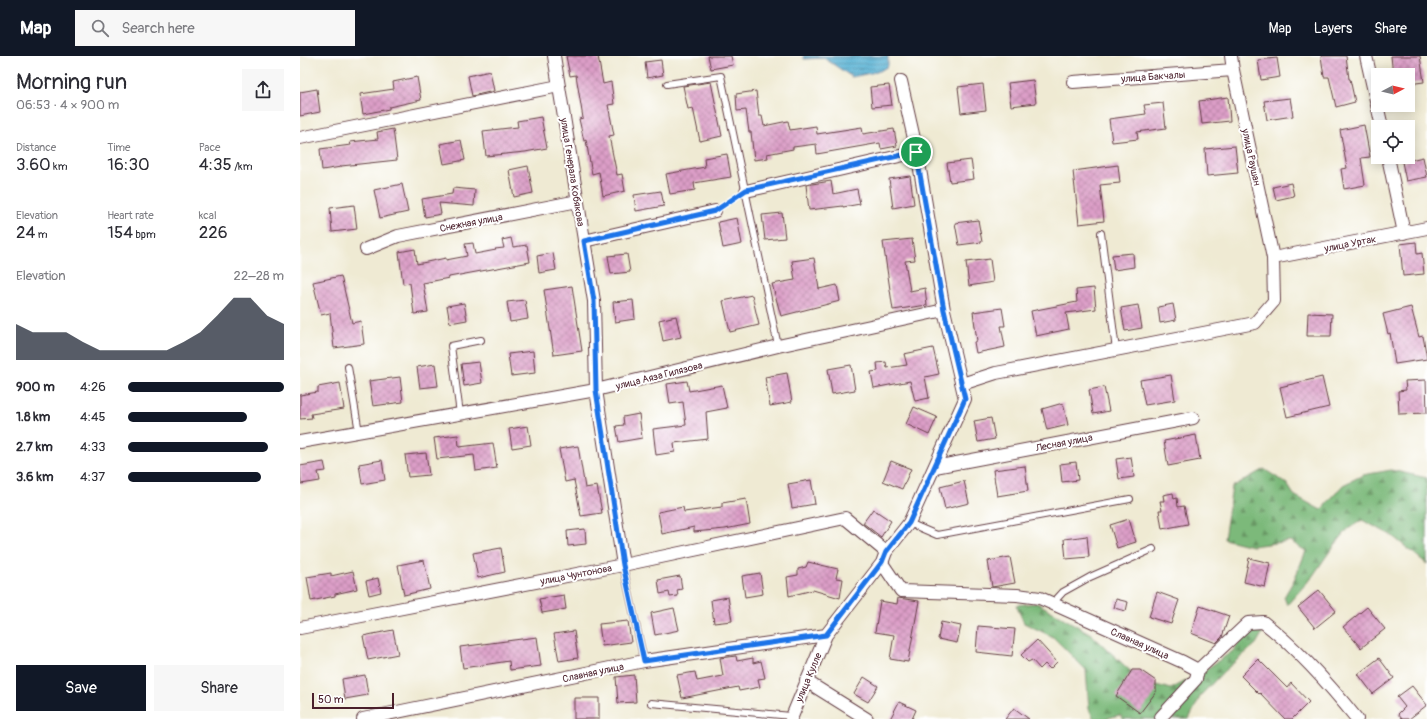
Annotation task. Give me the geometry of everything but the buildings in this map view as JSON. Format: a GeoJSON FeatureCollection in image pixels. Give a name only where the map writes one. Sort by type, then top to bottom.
{"type":"FeatureCollection","features":[{"type":"Feature","properties":{"kind":"street","name":"улица Генерала Кобякова"},"geometry":{"type":"LineString","coordinates":[[554,56],[594,301],[596,390],[623,565]]}},
{"type":"Feature","properties":{"kind":"street","name":"улица Раушан"},"geometry":{"type":"LineString","coordinates":[[962,384],[996,373],[1255,323],[1274,301],[1273,258],[1233,70],[1232,56]]}},
{"type":"Feature","properties":{"kind":"street"},"geometry":{"type":"LineString","coordinates":[[1366,56],[1380,120]]}},
{"type":"Feature","properties":{"kind":"street","name":"улица Бакчалы"},"geometry":{"type":"LineString","coordinates":[[1072,82],[1233,70]]}},
{"type":"Feature","properties":{"kind":"street","name":"улица Кулле"},"geometry":{"type":"LineString","coordinates":[[791,718],[826,635],[909,523],[936,467],[965,399],[944,310],[916,152],[901,81]]}},
{"type":"Feature","properties":{"kind":"street"},"geometry":{"type":"LineString","coordinates":[[300,138],[558,86]]}},
{"type":"Feature","properties":{"kind":"street"},"geometry":{"type":"LineString","coordinates":[[746,190],[916,152]]}},
{"type":"Feature","properties":{"kind":"street"},"geometry":{"type":"LineString","coordinates":[[1389,164],[1404,233]]}},
{"type":"Feature","properties":{"kind":"street","name":"Снежная улица"},"geometry":{"type":"LineString","coordinates":[[366,249],[398,236],[578,201]]}},
{"type":"Feature","properties":{"kind":"street"},"geometry":{"type":"LineString","coordinates":[[584,241],[715,211]]}},
{"type":"Feature","properties":{"kind":"street","name":"улица Уртак"},"geometry":{"type":"LineString","coordinates":[[1273,258],[1427,228]]}},
{"type":"Feature","properties":{"kind":"street","name":"улица Аяза Гилязова"},"geometry":{"type":"LineString","coordinates":[[300,442],[596,390],[778,346],[944,310]]}},
{"type":"Feature","properties":{"kind":"street","name":"Лесная улица"},"geometry":{"type":"LineString","coordinates":[[936,467],[1194,418]]}},
{"type":"Feature","properties":{"kind":"street","name":"улица Чунтонова"},"geometry":{"type":"LineString","coordinates":[[300,628],[623,565],[845,518],[884,557]]}},
{"type":"Feature","properties":{"kind":"street","name":"Славная улица"},"geometry":{"type":"LineString","coordinates":[[884,557],[901,591],[1018,595],[1040,598],[1198,670]]}},
{"type":"Feature","properties":{"kind":"street"},"geometry":{"type":"LineString","coordinates":[[1161,717],[1196,679],[1198,670],[1248,623],[1263,622],[1279,634],[1320,676],[1357,719]]}},
{"type":"Feature","properties":{"kind":"street","name":"Славная улица"},"geometry":{"type":"LineString","coordinates":[[363,719],[644,661],[826,635]]}},
{"type":"Feature","properties":{"kind":"street"},"geometry":{"type":"LineString","coordinates":[[806,681],[866,719]]}},
{"type":"Feature","properties":{"kind":"lane"},"geometry":{"type":"LineString","coordinates":[[667,84],[721,76],[778,346]]}},
{"type":"Feature","properties":{"kind":"lane"},"geometry":{"type":"LineString","coordinates":[[1101,233],[1116,350]]}},
{"type":"Feature","properties":{"kind":"lane"},"geometry":{"type":"LineString","coordinates":[[460,414],[451,346],[481,340]]}},
{"type":"Feature","properties":{"kind":"lane"},"geometry":{"type":"LineString","coordinates":[[348,367],[359,432]]}},
{"type":"Feature","properties":{"kind":"lane"},"geometry":{"type":"LineString","coordinates":[[909,523],[937,535],[1130,499]]}},
{"type":"Feature","properties":{"kind":"lane"},"geometry":{"type":"LineString","coordinates":[[1051,604],[1063,592],[1083,580],[1153,549]]}},
{"type":"Feature","properties":{"kind":"lane","name":"улица Генерала Кобякова"},"geometry":{"type":"LineString","coordinates":[[623,565],[644,661]]}},
{"type":"Feature","properties":{"kind":"lane"},"geometry":{"type":"LineString","coordinates":[[651,703],[791,718]]}},
{"type":"Feature","properties":{"kind":"path"},"geometry":{"type":"LineString","coordinates":[[715,211],[746,190]]}},
{"type":"Feature","properties":{"kind":"green space"},"geometry":{"type":"Polygon","coordinates":[[[1264,469],[1287,484],[1294,495],[1321,510],[1343,485],[1363,475],[1391,470],[1427,478],[1427,564],[1391,535],[1362,520],[1348,529],[1312,577],[1287,605],[1284,597],[1294,580],[1306,551],[1290,541],[1252,546],[1224,539],[1232,487],[1264,469]]]}},
{"type":"Feature","properties":{"kind":"green space"},"geometry":{"type":"Polygon","coordinates":[[[1037,603],[1091,634],[1141,681],[1171,689],[1199,674],[1233,651],[1249,628],[1263,632],[1256,644],[1224,671],[1201,695],[1189,719],[1123,719],[1120,715],[1104,719],[1094,719],[1089,709],[1086,670],[1053,637],[1024,623],[1016,605],[1037,603]]]}},
{"type":"Feature","properties":{"kind":"water"},"geometry":{"type":"Polygon","coordinates":[[[803,56],[888,56],[888,66],[880,71],[852,77],[824,58],[804,59],[803,56]]]}},
{"type":"Feature","properties":{"kind":"route"},"geometry":{"type":"LineString","coordinates":[[916,152],[944,310],[965,399],[936,467],[909,523],[886,552],[882,562],[826,635],[644,661],[623,565],[596,390],[594,301],[584,241],[715,211],[746,190],[916,152]]}}]}
